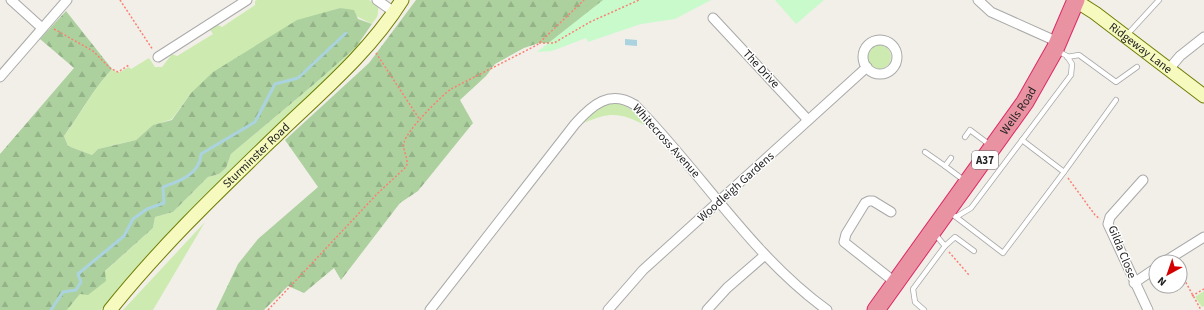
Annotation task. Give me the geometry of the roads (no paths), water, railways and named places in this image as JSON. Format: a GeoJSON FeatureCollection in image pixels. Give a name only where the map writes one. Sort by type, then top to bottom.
{"type":"FeatureCollection","features":[{"type":"Feature","properties":{"kind":"highway","name":"Wells Road"},"geometry":{"type":"LineString","coordinates":[[876,310],[933,232],[952,214],[968,183],[994,148],[1060,49],[1076,1]]}},
{"type":"Feature","properties":{"kind":"street"},"geometry":{"type":"LineString","coordinates":[[11,0],[43,26]]}},
{"type":"Feature","properties":{"kind":"street"},"geometry":{"type":"LineString","coordinates":[[0,77],[67,0]]}},
{"type":"Feature","properties":{"kind":"street"},"geometry":{"type":"LineString","coordinates":[[158,57],[247,0]]}},
{"type":"Feature","properties":{"kind":"street"},"geometry":{"type":"LineString","coordinates":[[377,0],[394,12]]}},
{"type":"Feature","properties":{"kind":"street","name":"Sturminster Road"},"geometry":{"type":"LineString","coordinates":[[110,310],[139,274],[179,230],[350,65],[394,12],[402,0]]}},
{"type":"Feature","properties":{"kind":"street"},"geometry":{"type":"LineString","coordinates":[[978,0],[991,12],[1060,49]]}},
{"type":"Feature","properties":{"kind":"street","name":"Ridgeway Lane"},"geometry":{"type":"LineString","coordinates":[[1076,1],[1126,36],[1204,96]]}},
{"type":"Feature","properties":{"kind":"street","name":"The Drive"},"geometry":{"type":"LineString","coordinates":[[713,18],[808,120]]}},
{"type":"Feature","properties":{"kind":"street"},"geometry":{"type":"LineString","coordinates":[[1169,69],[1180,56],[1204,37]]}},
{"type":"Feature","properties":{"kind":"street","name":"Woodleigh Gardens"},"geometry":{"type":"LineString","coordinates":[[608,310],[643,270],[720,202],[866,67]]}},
{"type":"Feature","properties":{"kind":"street","name":"Whitecross Avenue"},"geometry":{"type":"LineString","coordinates":[[430,310],[575,124],[595,104],[603,100],[613,98],[627,100],[635,105],[765,255],[808,296],[827,310]]}},
{"type":"Feature","properties":{"kind":"street","name":"Gilda Close"},"geometry":{"type":"LineString","coordinates":[[1143,180],[1110,217],[1108,224],[1134,283],[1148,310]]}},
{"type":"Feature","properties":{"kind":"street"},"geometry":{"type":"LineString","coordinates":[[891,212],[873,201],[865,203],[846,234],[844,242],[896,283]]}},
{"type":"Feature","properties":{"kind":"street"},"geometry":{"type":"LineString","coordinates":[[1177,254],[1204,237]]}},
{"type":"Feature","properties":{"kind":"street"},"geometry":{"type":"LineString","coordinates":[[707,310],[727,288],[765,255]]}},
{"type":"Feature","properties":{"kind":"street"},"geometry":{"type":"LineString","coordinates":[[1134,283],[1148,273]]}},
{"type":"Feature","properties":{"kind":"lane"},"geometry":{"type":"LineString","coordinates":[[1126,36],[1159,0]]}},
{"type":"Feature","properties":{"kind":"lane"},"geometry":{"type":"LineString","coordinates":[[1060,49],[1079,55],[1116,82],[1136,67]]}},
{"type":"Feature","properties":{"kind":"lane"},"geometry":{"type":"LineString","coordinates":[[952,214],[971,208],[1071,75],[1072,64],[1060,49]]}},
{"type":"Feature","properties":{"kind":"lane"},"geometry":{"type":"LineString","coordinates":[[952,214],[1003,254],[1116,100]]}},
{"type":"Feature","properties":{"kind":"lane"},"geometry":{"type":"LineString","coordinates":[[965,137],[970,130],[994,148]]}},
{"type":"Feature","properties":{"kind":"lane"},"geometry":{"type":"LineString","coordinates":[[1022,140],[1064,172]]}},
{"type":"Feature","properties":{"kind":"lane"},"geometry":{"type":"LineString","coordinates":[[925,152],[968,183]]}},
{"type":"Feature","properties":{"kind":"lane"},"geometry":{"type":"LineString","coordinates":[[945,166],[951,158]]}},
{"type":"Feature","properties":{"kind":"lane"},"geometry":{"type":"LineString","coordinates":[[933,232],[945,246]]}},
{"type":"Feature","properties":{"kind":"lane"},"geometry":{"type":"LineString","coordinates":[[924,310],[915,302],[913,290],[945,246],[955,236],[974,251]]}},
{"type":"Feature","properties":{"kind":"water"},"geometry":{"type":"Polygon","coordinates":[[[625,39],[637,40],[637,46],[625,45],[625,39]]]}},
{"type":"Feature","properties":{"kind":"waterway"},"geometry":{"type":"LineString","coordinates":[[51,310],[63,292],[76,290],[81,282],[78,274],[124,236],[133,219],[147,209],[164,203],[163,187],[188,176],[197,167],[201,154],[255,122],[275,84],[298,78],[346,33]]}}]}
